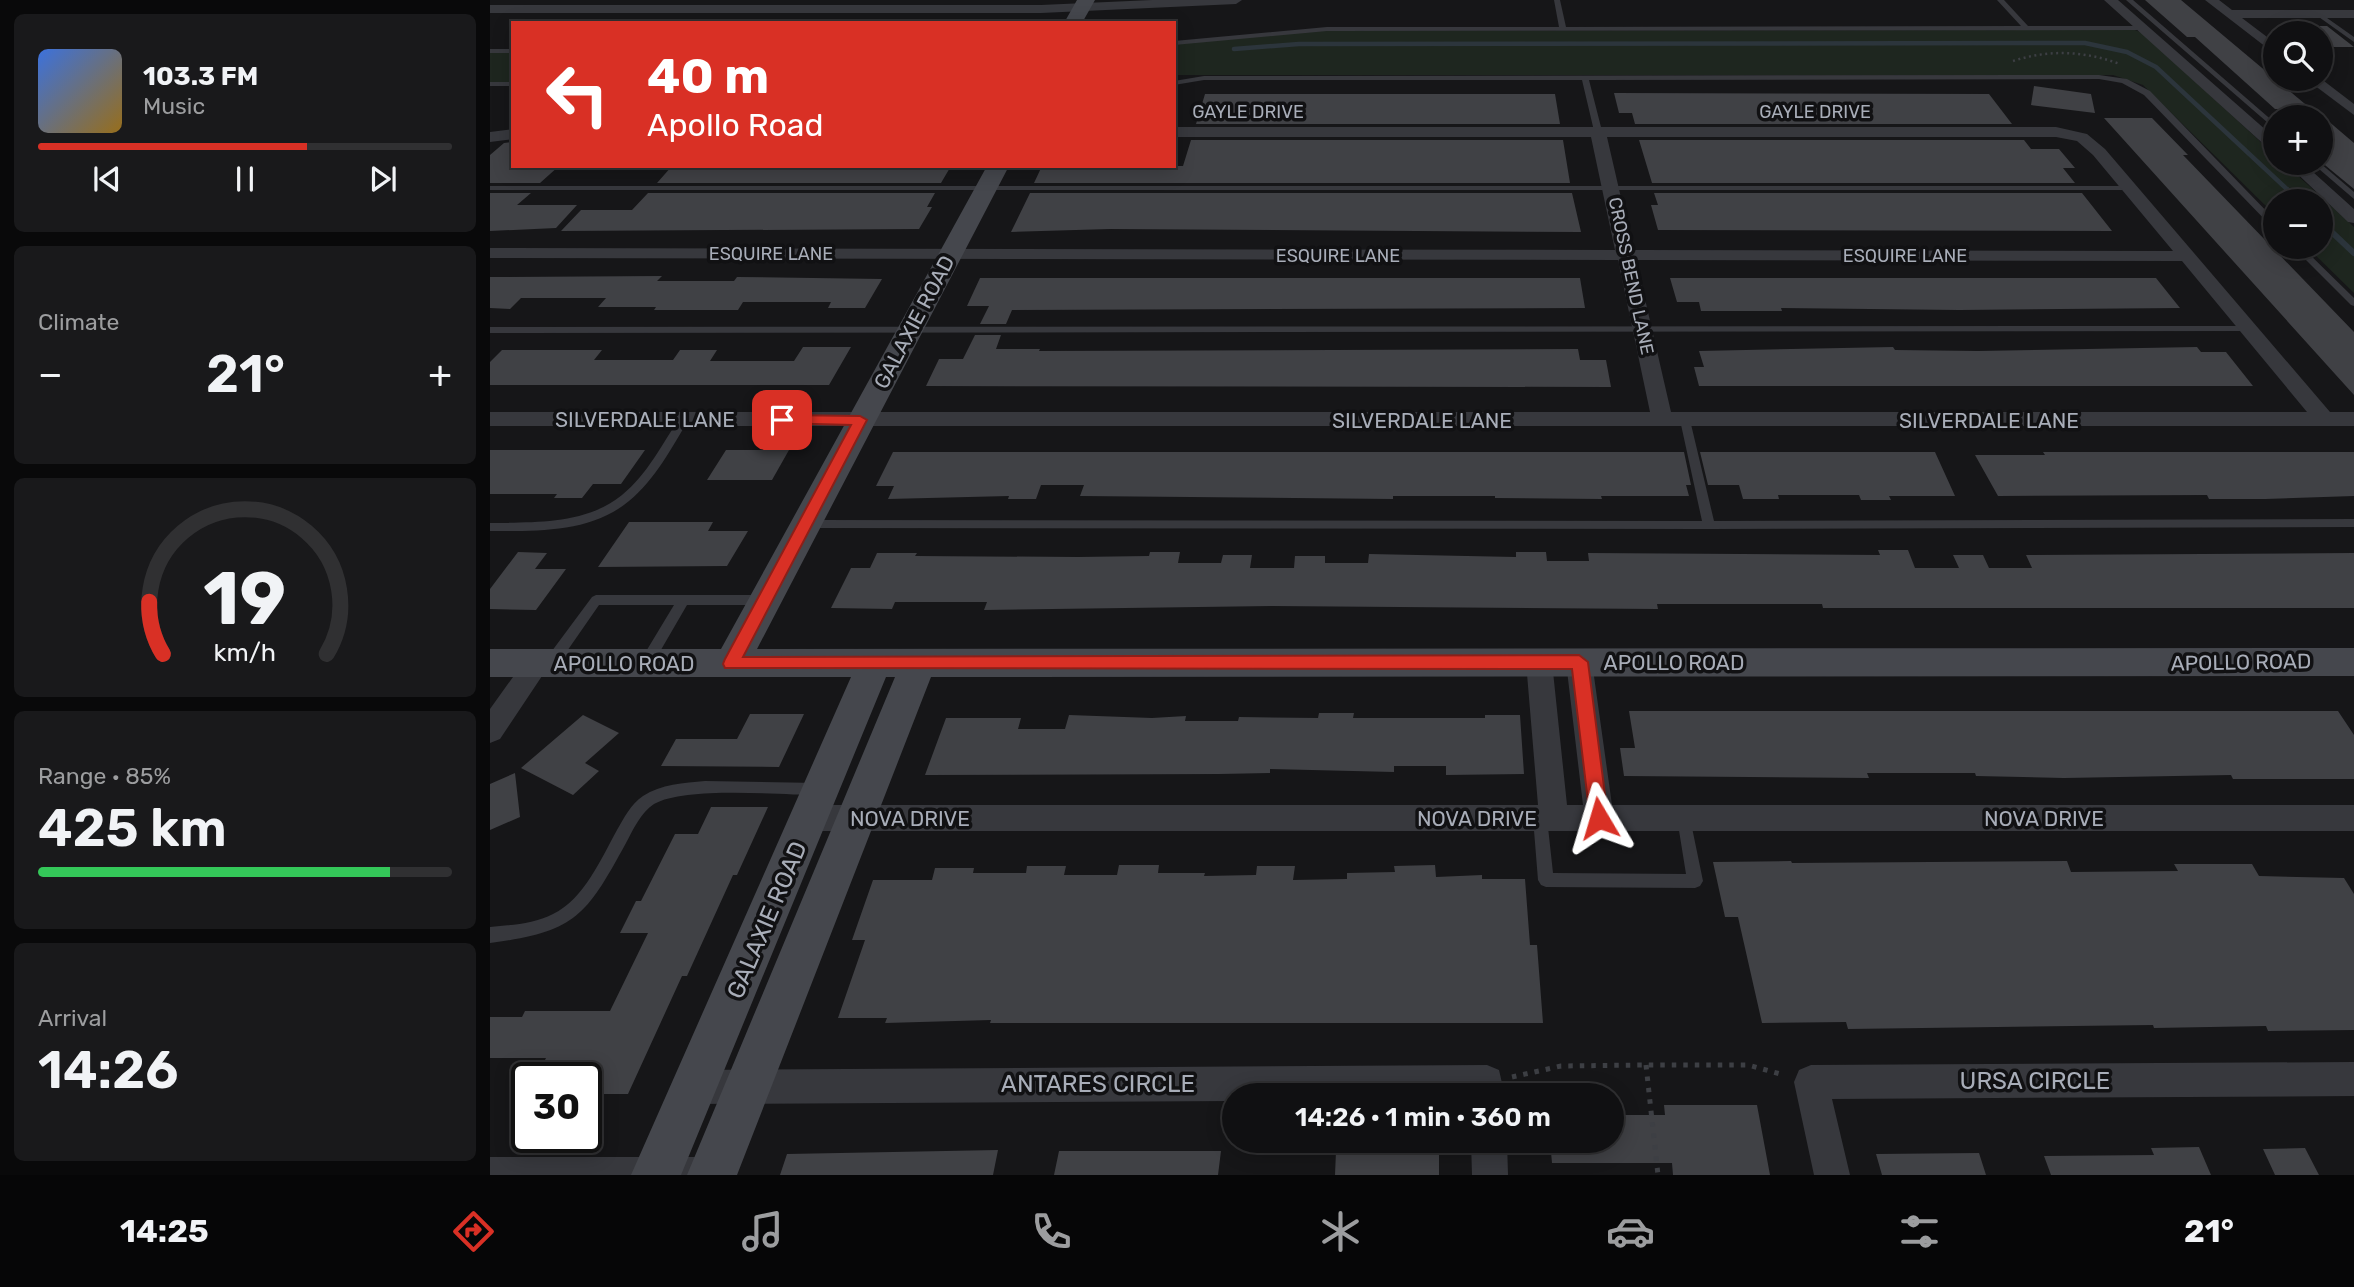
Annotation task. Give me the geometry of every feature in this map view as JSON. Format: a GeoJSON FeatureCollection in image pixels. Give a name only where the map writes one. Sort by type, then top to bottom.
{"type":"FeatureCollection","features":[{"type":"Feature","properties":{"kind":"street"},"geometry":{"type":"LineString","coordinates":[[490,9],[1080,10],[1236,0]]}},
{"type":"Feature","properties":{"kind":"street"},"geometry":{"type":"LineString","coordinates":[[2110,0],[2263,135]]}},
{"type":"Feature","properties":{"kind":"street"},"geometry":{"type":"LineString","coordinates":[[2211,0],[2263,41]]}},
{"type":"Feature","properties":{"kind":"street"},"geometry":{"type":"LineString","coordinates":[[2229,14],[2354,14]]}},
{"type":"Feature","properties":{"kind":"street"},"geometry":{"type":"LineString","coordinates":[[2328,91],[2354,111]]}},
{"type":"Feature","properties":{"kind":"street","name":"GAYLE DRIVE"},"geometry":{"type":"LineString","coordinates":[[1176,131],[2056,132],[2082,137],[2099,152],[2325,419]]}},
{"type":"Feature","properties":{"kind":"street","name":"CROSS BEND LANE"},"geometry":{"type":"LineString","coordinates":[[1598,131],[1628,256],[1662,420]]}},
{"type":"Feature","properties":{"kind":"street"},"geometry":{"type":"LineString","coordinates":[[493,136],[511,134]]}},
{"type":"Feature","properties":{"kind":"street"},"geometry":{"type":"LineString","coordinates":[[2307,175],[2354,218]]}},
{"type":"Feature","properties":{"kind":"street","name":"GALAXIE ROAD"},"geometry":{"type":"LineString","coordinates":[[731,664],[993,177]]}},
{"type":"Feature","properties":{"kind":"street","name":"ESQUIRE LANE"},"geometry":{"type":"LineString","coordinates":[[490,253],[2186,256]]}},
{"type":"Feature","properties":{"kind":"street","name":"SILVERDALE LANE"},"geometry":{"type":"LineString","coordinates":[[490,419],[2354,419]]}},
{"type":"Feature","properties":{"kind":"street"},"geometry":{"type":"LineString","coordinates":[[1539,662],[1547,818]]}},
{"type":"Feature","properties":{"kind":"street"},"geometry":{"type":"LineString","coordinates":[[1579,662],[1599,818]]}},
{"type":"Feature","properties":{"kind":"street","name":"APOLLO ROAD"},"geometry":{"type":"LineString","coordinates":[[490,663],[2354,662]]}},
{"type":"Feature","properties":{"kind":"street"},"geometry":{"type":"LineString","coordinates":[[490,731],[544,663]]}},
{"type":"Feature","properties":{"kind":"street","name":"GALAXIE ROAD"},"geometry":{"type":"LineString","coordinates":[[712,1175],[746,1085],[919,663]]}},
{"type":"Feature","properties":{"kind":"street","name":"GALAXIE ROAD"},"geometry":{"type":"LineString","coordinates":[[656,1175],[874,664]]}},
{"type":"Feature","properties":{"kind":"street","name":"NOVA DRIVE"},"geometry":{"type":"LineString","coordinates":[[816,803],[854,818],[2354,818]]}},
{"type":"Feature","properties":{"kind":"street","name":"URSA CIRCLE"},"geometry":{"type":"LineString","coordinates":[[1811,1082],[2354,1079]]}},
{"type":"Feature","properties":{"kind":"street"},"geometry":{"type":"LineString","coordinates":[[1811,1082],[1832,1175]]}},
{"type":"Feature","properties":{"kind":"street","name":"ANTARES CIRCLE"},"geometry":{"type":"LineString","coordinates":[[695,1087],[1222,1088]]}},
{"type":"Feature","properties":{"kind":"street"},"geometry":{"type":"LineString","coordinates":[[1489,1153],[1490,1175]]}},
{"type":"Feature","properties":{"kind":"street"},"geometry":{"type":"LineString","coordinates":[[490,1174],[702,1175]]}},
{"type":"Feature","properties":{"kind":"lane"},"geometry":{"type":"LineString","coordinates":[[1557,0],[1563,28]]}},
{"type":"Feature","properties":{"kind":"lane"},"geometry":{"type":"LineString","coordinates":[[2000,0],[2026,28]]}},
{"type":"Feature","properties":{"kind":"lane"},"geometry":{"type":"LineString","coordinates":[[2129,0],[2263,117]]}},
{"type":"Feature","properties":{"kind":"lane"},"geometry":{"type":"LineString","coordinates":[[2318,14],[2354,40]]}},
{"type":"Feature","properties":{"kind":"lane"},"geometry":{"type":"LineString","coordinates":[[1176,43],[1327,29],[2143,28]]}},
{"type":"Feature","properties":{"kind":"lane"},"geometry":{"type":"LineString","coordinates":[[490,51],[511,51]]}},
{"type":"Feature","properties":{"kind":"lane"},"geometry":{"type":"LineString","coordinates":[[1176,82],[1204,78],[2072,77],[2124,81],[2147,93],[2263,213]]}},
{"type":"Feature","properties":{"kind":"lane"},"geometry":{"type":"LineString","coordinates":[[1585,78],[1598,131]]}},
{"type":"Feature","properties":{"kind":"lane"},"geometry":{"type":"LineString","coordinates":[[490,84],[511,84]]}},
{"type":"Feature","properties":{"kind":"lane"},"geometry":{"type":"LineString","coordinates":[[2330,175],[2354,196]]}},
{"type":"Feature","properties":{"kind":"lane"},"geometry":{"type":"LineString","coordinates":[[490,188],[993,177],[1612,188],[2130,188]]}},
{"type":"Feature","properties":{"kind":"lane"},"geometry":{"type":"LineString","coordinates":[[2309,259],[2354,303]]}},
{"type":"Feature","properties":{"kind":"lane"},"geometry":{"type":"LineString","coordinates":[[490,330],[2248,329]]}},
{"type":"Feature","properties":{"kind":"lane"},"geometry":{"type":"LineString","coordinates":[[490,527],[564,523],[607,509],[635,488],[684,419]]}},
{"type":"Feature","properties":{"kind":"lane"},"geometry":{"type":"LineString","coordinates":[[1685,420],[1709,525]]}},
{"type":"Feature","properties":{"kind":"lane"},"geometry":{"type":"LineString","coordinates":[[806,524],[2354,523]]}},
{"type":"Feature","properties":{"kind":"lane"},"geometry":{"type":"LineString","coordinates":[[544,663],[596,600],[765,600]]}},
{"type":"Feature","properties":{"kind":"lane"},"geometry":{"type":"LineString","coordinates":[[646,663],[683,600]]}},
{"type":"Feature","properties":{"kind":"lane"},"geometry":{"type":"LineString","coordinates":[[490,935],[533,931],[566,918],[587,895],[631,820],[649,800],[674,789],[816,803]]}},
{"type":"Feature","properties":{"kind":"lane"},"geometry":{"type":"LineString","coordinates":[[1547,818],[1546,880],[1695,881],[1684,818]]}},
{"type":"Feature","properties":{"kind":"path"},"geometry":{"type":"LineString","coordinates":[[1646,1065],[1658,1175]]}},
{"type":"Feature","properties":{"kind":"path"},"geometry":{"type":"LineString","coordinates":[[1507,1083],[1560,1066],[1646,1065],[1748,1065],[1811,1082]]}},
{"type":"Feature","properties":{"kind":"shaded area"},"geometry":{"type":"Polygon","coordinates":[[[2135,30],[2142,33],[2263,144],[2263,175],[2297,175],[2312,189],[2263,189],[2263,203],[2143,85],[2113,75],[1176,75],[1176,44],[1309,31],[2135,30]]]}},
{"type":"Feature","properties":{"kind":"shaded area"},"geometry":{"type":"Polygon","coordinates":[[[490,52],[511,53],[511,83],[490,83],[490,52]]]}},
{"type":"Feature","properties":{"kind":"shaded area"},"geometry":{"type":"Polygon","coordinates":[[[2333,208],[2354,227],[2354,293],[2319,259],[2333,259],[2333,208]]]}},
{"type":"Feature","properties":{"kind":"building"},"geometry":{"type":"Polygon","coordinates":[[[2145,0],[2181,0],[2263,69],[2263,91],[2290,91],[2306,105],[2271,105],[2195,37],[2187,37],[2145,0]]]}},
{"type":"Feature","properties":{"kind":"building"},"geometry":{"type":"Polygon","coordinates":[[[2333,31],[2354,47],[2333,47],[2333,31]]]}},
{"type":"Feature","properties":{"kind":"building"},"geometry":{"type":"Polygon","coordinates":[[[2034,86],[2091,94],[2095,113],[2031,105],[2034,86]]]}},
{"type":"Feature","properties":{"kind":"building"},"geometry":{"type":"Polygon","coordinates":[[[1614,93],[1989,94],[2012,124],[1635,124],[1632,113],[1619,113],[1614,93]]]}},
{"type":"Feature","properties":{"kind":"building"},"geometry":{"type":"Polygon","coordinates":[[[1205,94],[1555,94],[1560,124],[1196,124],[1205,94]]]}},
{"type":"Feature","properties":{"kind":"building"},"geometry":{"type":"Polygon","coordinates":[[[2104,118],[2152,118],[2188,155],[2183,155],[2263,238],[2263,259],[2283,259],[2354,332],[2354,395],[2104,118]]]}},
{"type":"Feature","properties":{"kind":"building"},"geometry":{"type":"Polygon","coordinates":[[[2333,125],[2354,143],[2354,189],[2333,172],[2333,125]]]}},
{"type":"Feature","properties":{"kind":"building"},"geometry":{"type":"Polygon","coordinates":[[[1191,140],[1563,140],[1570,183],[1034,183],[1041,168],[1183,166],[1191,140]]]}},
{"type":"Feature","properties":{"kind":"building"},"geometry":{"type":"Polygon","coordinates":[[[1639,140],[2024,140],[2031,149],[2059,149],[2075,168],[2063,168],[2075,183],[1652,183],[1639,140]]]}},
{"type":"Feature","properties":{"kind":"building"},"geometry":{"type":"Polygon","coordinates":[[[511,142],[511,168],[557,168],[540,183],[490,183],[490,155],[504,143],[511,142]]]}},
{"type":"Feature","properties":{"kind":"building"},"geometry":{"type":"Polygon","coordinates":[[[670,168],[950,168],[941,183],[657,183],[670,168]]]}},
{"type":"Feature","properties":{"kind":"building"},"geometry":{"type":"Polygon","coordinates":[[[490,193],[531,193],[517,205],[577,205],[556,228],[490,231],[490,193]]]}},
{"type":"Feature","properties":{"kind":"building"},"geometry":{"type":"Polygon","coordinates":[[[648,193],[935,193],[927,207],[932,207],[919,229],[561,231],[581,210],[632,210],[648,193]]]}},
{"type":"Feature","properties":{"kind":"building"},"geometry":{"type":"Polygon","coordinates":[[[1030,193],[1572,193],[1581,232],[1110,229],[1011,232],[1030,193]]]}},
{"type":"Feature","properties":{"kind":"building"},"geometry":{"type":"Polygon","coordinates":[[[1654,193],[2082,193],[2112,231],[1658,230],[1651,205],[1658,205],[1654,193]]]}},
{"type":"Feature","properties":{"kind":"building"},"geometry":{"type":"Polygon","coordinates":[[[662,276],[657,281],[734,281],[737,277],[882,279],[865,308],[828,308],[831,302],[743,302],[738,310],[654,310],[656,307],[598,307],[606,298],[521,298],[510,309],[490,308],[490,277],[662,276]]]}},
{"type":"Feature","properties":{"kind":"building"},"geometry":{"type":"Polygon","coordinates":[[[980,278],[1580,278],[1585,308],[1012,310],[1006,324],[980,324],[989,306],[967,306],[980,278]]]}},
{"type":"Feature","properties":{"kind":"building"},"geometry":{"type":"Polygon","coordinates":[[[1670,278],[2156,278],[2180,308],[1781,308],[1782,311],[1701,311],[1699,302],[1677,302],[1670,278]]]}},
{"type":"Feature","properties":{"kind":"building"},"geometry":{"type":"Polygon","coordinates":[[[975,335],[1001,335],[996,349],[1040,349],[1039,351],[1578,349],[1580,360],[1606,360],[1611,387],[926,386],[939,359],[963,359],[975,335]]]}},
{"type":"Feature","properties":{"kind":"building"},"geometry":{"type":"Polygon","coordinates":[[[803,347],[851,347],[829,385],[490,385],[490,362],[502,350],[602,350],[594,360],[673,360],[680,350],[717,350],[710,361],[794,361],[803,347]]]}},
{"type":"Feature","properties":{"kind":"building"},"geometry":{"type":"Polygon","coordinates":[[[1893,347],[1895,350],[1978,351],[2197,347],[2201,352],[2226,352],[2253,386],[1699,386],[1694,367],[1704,367],[1699,351],[1893,347]]]}},
{"type":"Feature","properties":{"kind":"building"},"geometry":{"type":"Polygon","coordinates":[[[490,450],[645,450],[621,484],[593,484],[582,498],[554,498],[557,494],[490,494],[490,450]]]}},
{"type":"Feature","properties":{"kind":"building"},"geometry":{"type":"Polygon","coordinates":[[[726,450],[789,450],[772,480],[707,480],[726,450]]]}},
{"type":"Feature","properties":{"kind":"building"},"geometry":{"type":"Polygon","coordinates":[[[893,452],[1684,452],[1691,485],[1686,485],[1689,496],[1601,496],[1602,499],[1495,496],[1393,496],[1393,499],[1080,496],[1084,485],[1041,485],[1036,499],[1008,499],[1009,496],[888,499],[894,486],[876,486],[893,452]]]}},
{"type":"Feature","properties":{"kind":"building"},"geometry":{"type":"Polygon","coordinates":[[[1700,452],[1935,452],[1955,496],[1889,496],[1891,500],[1861,500],[1859,495],[1778,495],[1779,499],[1743,499],[1739,485],[1708,485],[1700,452]]]}},
{"type":"Feature","properties":{"kind":"building"},"geometry":{"type":"Polygon","coordinates":[[[2043,452],[2354,452],[2354,496],[2209,499],[2207,495],[1998,496],[1975,455],[2045,455],[2043,452]]]}},
{"type":"Feature","properties":{"kind":"building"},"geometry":{"type":"Polygon","coordinates":[[[629,522],[713,522],[708,531],[748,531],[727,566],[598,567],[629,522]]]}},
{"type":"Feature","properties":{"kind":"building"},"geometry":{"type":"Polygon","coordinates":[[[1878,550],[1908,550],[1915,568],[1959,568],[1953,555],[1983,555],[1989,568],[2032,568],[2026,555],[2354,553],[2354,608],[1823,608],[1822,604],[1657,604],[1658,609],[1272,606],[984,610],[987,602],[895,602],[892,609],[831,608],[851,568],[870,568],[877,553],[917,553],[915,556],[1078,557],[1149,556],[1150,552],[1180,552],[1178,563],[1221,563],[1223,555],[1252,555],[1250,568],[1294,568],[1295,556],[1325,556],[1325,563],[1368,563],[1369,554],[1516,557],[1516,552],[1546,552],[1547,561],[1589,561],[1588,553],[1880,555],[1878,550]]]}},
{"type":"Feature","properties":{"kind":"building"},"geometry":{"type":"Polygon","coordinates":[[[518,552],[547,553],[535,569],[566,569],[536,610],[490,609],[490,589],[518,552]]]}},
{"type":"Feature","properties":{"kind":"building"},"geometry":{"type":"Polygon","coordinates":[[[1629,711],[2338,711],[2354,735],[2354,779],[2233,779],[2231,775],[2064,778],[1976,776],[1975,773],[1867,773],[1869,778],[1624,776],[1620,748],[1635,748],[1629,711]]]}},
{"type":"Feature","properties":{"kind":"building"},"geometry":{"type":"Polygon","coordinates":[[[1319,713],[1354,713],[1353,718],[1485,718],[1485,715],[1520,715],[1524,774],[1446,775],[1446,766],[1394,766],[1394,772],[1270,769],[1270,773],[1219,774],[925,775],[946,718],[1021,718],[1018,729],[1065,729],[1069,715],[1152,718],[1186,716],[1185,721],[1238,721],[1239,717],[1318,718],[1319,713]]]}},
{"type":"Feature","properties":{"kind":"building"},"geometry":{"type":"Polygon","coordinates":[[[750,714],[804,714],[779,767],[661,766],[676,739],[737,739],[750,714]]]}},
{"type":"Feature","properties":{"kind":"building"},"geometry":{"type":"Polygon","coordinates":[[[583,715],[619,733],[585,763],[599,771],[573,795],[521,768],[583,715]]]}},
{"type":"Feature","properties":{"kind":"building"},"geometry":{"type":"Polygon","coordinates":[[[515,773],[520,817],[490,830],[490,784],[515,773]]]}},
{"type":"Feature","properties":{"kind":"building"},"geometry":{"type":"Polygon","coordinates":[[[711,807],[768,807],[737,875],[733,875],[687,976],[682,976],[628,1094],[602,1094],[602,1062],[490,1058],[490,1017],[522,1017],[525,1011],[610,1011],[648,933],[620,933],[636,901],[641,901],[675,834],[698,834],[711,807]]]}},
{"type":"Feature","properties":{"kind":"building"},"geometry":{"type":"Polygon","coordinates":[[[2067,861],[2071,872],[2178,871],[2174,864],[2252,864],[2259,876],[2344,878],[2354,894],[2354,1030],[2268,1031],[2266,1026],[2154,1028],[2153,1025],[1848,1029],[1846,1022],[1762,1023],[1738,917],[1725,917],[1713,862],[2067,861]]]}},
{"type":"Feature","properties":{"kind":"building"},"geometry":{"type":"Polygon","coordinates":[[[1119,865],[1159,865],[1158,873],[1205,873],[1204,876],[1256,875],[1257,866],[1295,866],[1293,880],[1347,879],[1347,873],[1395,872],[1394,866],[1435,865],[1436,877],[1482,875],[1482,879],[1525,879],[1530,945],[1537,945],[1543,1023],[990,1023],[991,1020],[885,1023],[887,1018],[838,1018],[865,940],[852,940],[873,880],[932,880],[935,868],[974,868],[973,873],[1026,873],[1027,866],[1066,866],[1064,875],[1117,875],[1119,865]]]}},
{"type":"Feature","properties":{"kind":"building"},"geometry":{"type":"Polygon","coordinates":[[[1664,1105],[1757,1105],[1770,1175],[1673,1175],[1672,1163],[1552,1163],[1551,1153],[1624,1153],[1624,1115],[1665,1115],[1664,1105]]]}},
{"type":"Feature","properties":{"kind":"building"},"geometry":{"type":"Polygon","coordinates":[[[2199,1147],[2211,1175],[2051,1175],[2044,1156],[2154,1155],[2151,1148],[2199,1147]]]}},
{"type":"Feature","properties":{"kind":"building"},"geometry":{"type":"Polygon","coordinates":[[[2305,1148],[2319,1175],[2275,1175],[2263,1149],[2305,1148]]]}},
{"type":"Feature","properties":{"kind":"building"},"geometry":{"type":"Polygon","coordinates":[[[998,1150],[993,1175],[780,1175],[787,1154],[998,1150]]]}},
{"type":"Feature","properties":{"kind":"building"},"geometry":{"type":"Polygon","coordinates":[[[1059,1151],[1221,1151],[1218,1175],[1054,1175],[1059,1151]]]}},
{"type":"Feature","properties":{"kind":"building"},"geometry":{"type":"Polygon","coordinates":[[[1336,1153],[1439,1153],[1439,1175],[1335,1175],[1336,1153]]]}},
{"type":"Feature","properties":{"kind":"building"},"geometry":{"type":"Polygon","coordinates":[[[1979,1153],[1986,1175],[1882,1175],[1876,1154],[1979,1153]]]}},
{"type":"Feature","properties":{"kind":"waterway"},"geometry":{"type":"LineString","coordinates":[[1234,49],[1299,44],[2085,43],[2127,52],[2156,67],[2287,189]]}},
{"type":"Feature","properties":{"kind":"waterway"},"geometry":{"type":"LineString","coordinates":[[2333,233],[2354,253]]}},
{"type":"Feature","properties":{"kind":"route"},"geometry":{"type":"LineString","coordinates":[[782,420],[860,420],[731,664],[1579,662],[1599,818]]}}]}
